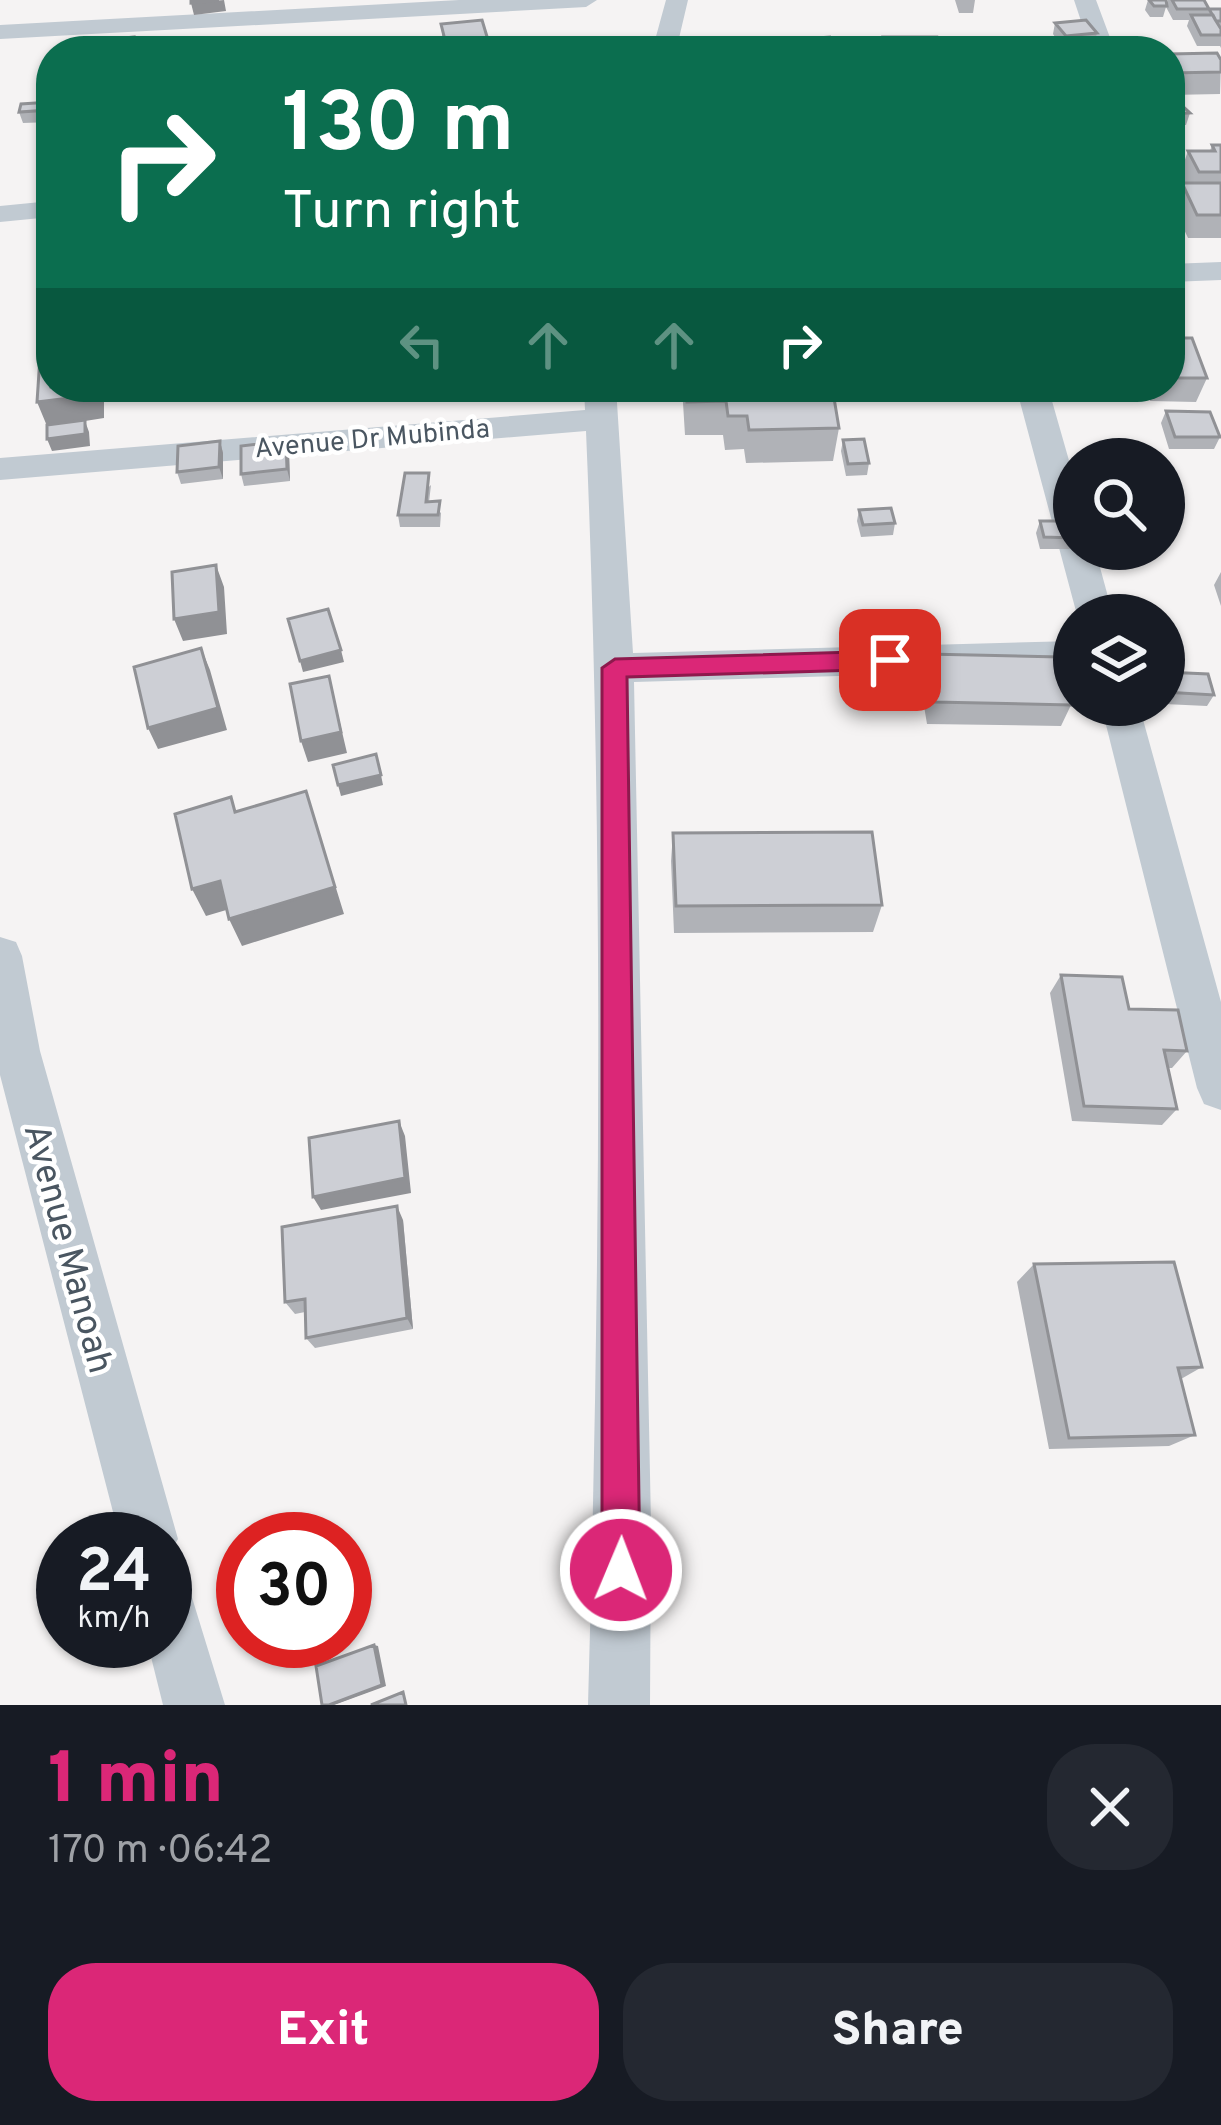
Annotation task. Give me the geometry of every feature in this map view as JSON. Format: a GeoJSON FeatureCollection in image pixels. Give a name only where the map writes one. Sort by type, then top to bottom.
{"type":"FeatureCollection","features":[{"type":"Feature","properties":{"kind":"street"},"geometry":{"type":"LineString","coordinates":[[0,32],[586,0]]}},
{"type":"Feature","properties":{"kind":"street"},"geometry":{"type":"LineString","coordinates":[[668,36],[677,0]]}},
{"type":"Feature","properties":{"kind":"street"},"geometry":{"type":"LineString","coordinates":[[1085,0],[1098,36]]}},
{"type":"Feature","properties":{"kind":"street"},"geometry":{"type":"LineString","coordinates":[[0,214],[36,210]]}},
{"type":"Feature","properties":{"kind":"street"},"geometry":{"type":"LineString","coordinates":[[1185,272],[1221,271]]}},
{"type":"Feature","properties":{"kind":"street"},"geometry":{"type":"LineString","coordinates":[[1036,402],[1053,463]]}},
{"type":"Feature","properties":{"kind":"street"},"geometry":{"type":"LineString","coordinates":[[601,403],[615,668],[622,1525],[619,1705]]}},
{"type":"Feature","properties":{"kind":"street","name":"Avenue Dr Mubinda"},"geometry":{"type":"LineString","coordinates":[[0,469],[601,403]]}},
{"type":"Feature","properties":{"kind":"street"},"geometry":{"type":"LineString","coordinates":[[615,668],[1053,656]]}},
{"type":"Feature","properties":{"kind":"street"},"geometry":{"type":"LineString","coordinates":[[1126,726],[1221,1088]]}},
{"type":"Feature","properties":{"kind":"street","name":"Avenue Manoah"},"geometry":{"type":"LineString","coordinates":[[0,956],[8,1052],[141,1512]]}},
{"type":"Feature","properties":{"kind":"street"},"geometry":{"type":"LineString","coordinates":[[184,1668],[194,1705]]}},
{"type":"Feature","properties":{"kind":"building"},"geometry":{"type":"Polygon","coordinates":[[[1172,0],[1204,0],[1209,9],[1177,9],[1172,0]]]}},
{"type":"Feature","properties":{"kind":"building"},"geometry":{"type":"Polygon","coordinates":[[[1209,9],[1221,9],[1221,21],[1216,21],[1221,35],[1201,35],[1191,15],[1212,15],[1209,9]]]}},
{"type":"Feature","properties":{"kind":"building"},"geometry":{"type":"Polygon","coordinates":[[[482,20],[487,36],[444,36],[441,24],[482,20]]]}},
{"type":"Feature","properties":{"kind":"building"},"geometry":{"type":"Polygon","coordinates":[[[1086,20],[1097,33],[1066,36],[1055,23],[1086,20]]]}},
{"type":"Feature","properties":{"kind":"building"},"geometry":{"type":"Polygon","coordinates":[[[1217,53],[1221,72],[1185,73],[1185,54],[1217,53]]]}},
{"type":"Feature","properties":{"kind":"building"},"geometry":{"type":"Polygon","coordinates":[[[36,103],[36,111],[19,112],[21,104],[36,103]]]}},
{"type":"Feature","properties":{"kind":"building"},"geometry":{"type":"Polygon","coordinates":[[[1212,145],[1221,145],[1221,172],[1199,172],[1188,151],[1215,151],[1212,145]]]}},
{"type":"Feature","properties":{"kind":"building"},"geometry":{"type":"Polygon","coordinates":[[[1185,183],[1221,183],[1221,215],[1197,215],[1185,183]]]}},
{"type":"Feature","properties":{"kind":"building"},"geometry":{"type":"Polygon","coordinates":[[[1185,338],[1192,338],[1207,378],[1185,378],[1185,338]]]}},
{"type":"Feature","properties":{"kind":"building"},"geometry":{"type":"Polygon","coordinates":[[[726,402],[835,402],[839,428],[749,430],[747,416],[728,416],[726,402]]]}},
{"type":"Feature","properties":{"kind":"building"},"geometry":{"type":"Polygon","coordinates":[[[1166,411],[1210,412],[1220,437],[1175,437],[1166,411]]]}},
{"type":"Feature","properties":{"kind":"building"},"geometry":{"type":"Polygon","coordinates":[[[85,420],[85,434],[47,439],[47,425],[85,420]]]}},
{"type":"Feature","properties":{"kind":"building"},"geometry":{"type":"Polygon","coordinates":[[[864,439],[869,463],[848,464],[843,440],[864,439]]]}},
{"type":"Feature","properties":{"kind":"building"},"geometry":{"type":"Polygon","coordinates":[[[220,441],[219,467],[177,472],[178,446],[220,441]]]}},
{"type":"Feature","properties":{"kind":"building"},"geometry":{"type":"Polygon","coordinates":[[[286,441],[287,469],[241,474],[241,446],[286,441]]]}},
{"type":"Feature","properties":{"kind":"building"},"geometry":{"type":"Polygon","coordinates":[[[405,473],[429,473],[426,502],[440,501],[438,515],[398,515],[405,473]]]}},
{"type":"Feature","properties":{"kind":"building"},"geometry":{"type":"Polygon","coordinates":[[[891,508],[895,523],[863,525],[859,510],[891,508]]]}},
{"type":"Feature","properties":{"kind":"building"},"geometry":{"type":"Polygon","coordinates":[[[1040,521],[1053,521],[1053,537],[1044,537],[1040,521]]]}},
{"type":"Feature","properties":{"kind":"building"},"geometry":{"type":"Polygon","coordinates":[[[216,565],[219,612],[174,619],[172,572],[216,565]]]}},
{"type":"Feature","properties":{"kind":"building"},"geometry":{"type":"Polygon","coordinates":[[[328,609],[341,650],[300,661],[288,619],[328,609]]]}},
{"type":"Feature","properties":{"kind":"building"},"geometry":{"type":"Polygon","coordinates":[[[201,648],[218,708],[148,728],[134,667],[201,648]]]}},
{"type":"Feature","properties":{"kind":"building"},"geometry":{"type":"Polygon","coordinates":[[[926,654],[1053,657],[1053,705],[934,702],[926,654]]]}},
{"type":"Feature","properties":{"kind":"building"},"geometry":{"type":"Polygon","coordinates":[[[1185,673],[1208,674],[1214,695],[1185,693],[1185,673]]]}},
{"type":"Feature","properties":{"kind":"building"},"geometry":{"type":"Polygon","coordinates":[[[329,676],[341,732],[301,741],[290,684],[329,676]]]}},
{"type":"Feature","properties":{"kind":"building"},"geometry":{"type":"Polygon","coordinates":[[[376,754],[381,775],[338,785],[333,765],[376,754]]]}},
{"type":"Feature","properties":{"kind":"building"},"geometry":{"type":"Polygon","coordinates":[[[306,791],[335,887],[229,919],[220,881],[192,889],[175,814],[231,797],[235,812],[306,791]]]}},
{"type":"Feature","properties":{"kind":"building"},"geometry":{"type":"Polygon","coordinates":[[[872,832],[882,905],[676,906],[673,833],[872,832]]]}},
{"type":"Feature","properties":{"kind":"building"},"geometry":{"type":"Polygon","coordinates":[[[1061,975],[1122,977],[1129,1009],[1178,1010],[1187,1051],[1164,1050],[1177,1109],[1084,1106],[1061,975]]]}},
{"type":"Feature","properties":{"kind":"building"},"geometry":{"type":"Polygon","coordinates":[[[399,1121],[405,1178],[313,1197],[309,1138],[399,1121]]]}},
{"type":"Feature","properties":{"kind":"building"},"geometry":{"type":"Polygon","coordinates":[[[397,1206],[407,1318],[306,1338],[305,1299],[285,1302],[282,1227],[397,1206]]]}},
{"type":"Feature","properties":{"kind":"building"},"geometry":{"type":"Polygon","coordinates":[[[1174,1262],[1202,1367],[1178,1368],[1195,1435],[1069,1438],[1034,1264],[1174,1262]]]}},
{"type":"Feature","properties":{"kind":"building"},"geometry":{"type":"Polygon","coordinates":[[[372,1646],[382,1685],[322,1705],[316,1668],[372,1668],[372,1646]]]}},
{"type":"Feature","properties":{"kind":"building"},"geometry":{"type":"Polygon","coordinates":[[[403,1692],[406,1705],[371,1705],[403,1692]]]}},
{"type":"Feature","properties":{"kind":"route"},"geometry":{"type":"LineString","coordinates":[[621,1570],[615,668],[890,660]]}}]}
